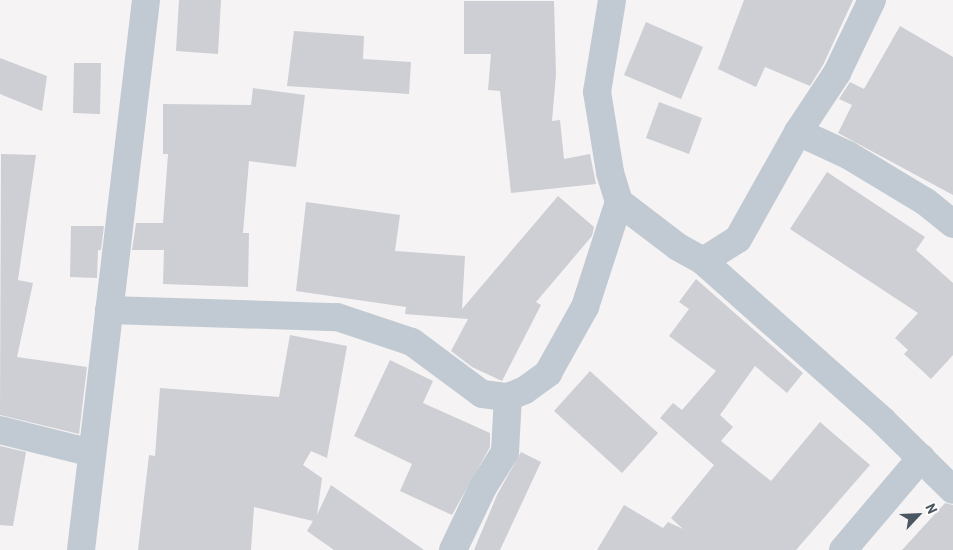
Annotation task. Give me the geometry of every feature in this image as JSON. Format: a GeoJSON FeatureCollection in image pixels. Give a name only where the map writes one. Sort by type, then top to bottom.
{"type":"FeatureCollection","features":[{"type":"Feature","properties":{"kind":"street"},"geometry":{"type":"LineString","coordinates":[[81,550],[146,0]]}},
{"type":"Feature","properties":{"kind":"street"},"geometry":{"type":"LineString","coordinates":[[109,310],[337,317],[412,342],[495,395],[525,390],[548,372],[585,307],[618,202],[610,172],[597,92],[612,0]]}},
{"type":"Feature","properties":{"kind":"street"},"geometry":{"type":"LineString","coordinates":[[703,261],[738,239],[798,132],[837,74],[872,0]]}},
{"type":"Feature","properties":{"kind":"street"},"geometry":{"type":"LineString","coordinates":[[798,132],[856,159],[926,202],[953,224]]}},
{"type":"Feature","properties":{"kind":"street"},"geometry":{"type":"LineString","coordinates":[[618,202],[678,247],[703,261],[921,458],[953,490]]}},
{"type":"Feature","properties":{"kind":"street"},"geometry":{"type":"LineString","coordinates":[[453,550],[483,487],[505,452],[495,395]]}},
{"type":"Feature","properties":{"kind":"street"},"geometry":{"type":"LineString","coordinates":[[0,430],[92,453]]}},
{"type":"Feature","properties":{"kind":"street"},"geometry":{"type":"LineString","coordinates":[[843,550],[921,458]]}},
{"type":"Feature","properties":{"kind":"building"},"geometry":{"type":"Polygon","coordinates":[[[179,0],[221,0],[218,54],[176,51],[179,0]]]}},
{"type":"Feature","properties":{"kind":"building"},"geometry":{"type":"Polygon","coordinates":[[[744,0],[853,0],[823,65],[810,86],[765,67],[756,87],[718,69],[744,0]]]}},
{"type":"Feature","properties":{"kind":"building"},"geometry":{"type":"Polygon","coordinates":[[[464,1],[554,1],[556,74],[552,121],[560,120],[564,159],[590,154],[596,184],[511,193],[500,91],[488,90],[491,54],[464,54],[464,1]]]}},
{"type":"Feature","properties":{"kind":"building"},"geometry":{"type":"Polygon","coordinates":[[[646,22],[703,47],[681,99],[624,75],[646,22]]]}},
{"type":"Feature","properties":{"kind":"building"},"geometry":{"type":"Polygon","coordinates":[[[900,26],[953,57],[953,195],[838,133],[852,105],[839,99],[850,82],[864,89],[900,26]]]}},
{"type":"Feature","properties":{"kind":"building"},"geometry":{"type":"Polygon","coordinates":[[[294,31],[364,36],[363,59],[411,62],[409,94],[287,86],[294,31]]]}},
{"type":"Feature","properties":{"kind":"building"},"geometry":{"type":"Polygon","coordinates":[[[0,58],[47,76],[42,111],[0,94],[0,58]]]}},
{"type":"Feature","properties":{"kind":"building"},"geometry":{"type":"Polygon","coordinates":[[[74,63],[101,63],[100,114],[73,113],[74,63]]]}},
{"type":"Feature","properties":{"kind":"building"},"geometry":{"type":"Polygon","coordinates":[[[253,88],[305,95],[296,167],[249,161],[243,233],[249,233],[248,287],[163,284],[164,250],[132,250],[136,223],[163,223],[168,154],[163,154],[163,104],[251,105],[253,88]]]}},
{"type":"Feature","properties":{"kind":"building"},"geometry":{"type":"Polygon","coordinates":[[[659,102],[702,118],[689,154],[646,138],[659,102]]]}},
{"type":"Feature","properties":{"kind":"building"},"geometry":{"type":"Polygon","coordinates":[[[1,154],[36,155],[18,280],[33,283],[17,357],[87,367],[79,434],[0,415],[1,154]]]}},
{"type":"Feature","properties":{"kind":"building"},"geometry":{"type":"Polygon","coordinates":[[[827,172],[925,237],[916,250],[953,283],[953,355],[931,379],[904,354],[908,350],[895,338],[918,313],[790,229],[827,172]]]}},
{"type":"Feature","properties":{"kind":"building"},"geometry":{"type":"Polygon","coordinates":[[[558,196],[594,227],[592,236],[536,302],[541,305],[502,381],[472,367],[451,351],[468,319],[405,314],[406,307],[296,291],[306,202],[400,215],[395,251],[465,256],[462,309],[558,196]]]}},
{"type":"Feature","properties":{"kind":"building"},"geometry":{"type":"Polygon","coordinates":[[[71,226],[104,226],[101,250],[98,250],[97,278],[70,277],[71,226]]]}},
{"type":"Feature","properties":{"kind":"building"},"geometry":{"type":"Polygon","coordinates":[[[696,279],[803,373],[787,393],[755,366],[720,415],[733,427],[721,441],[771,481],[820,422],[870,465],[796,550],[597,550],[624,505],[663,528],[668,522],[683,529],[671,518],[714,465],[660,418],[673,403],[682,410],[716,371],[669,336],[689,309],[679,302],[696,279]]]}},
{"type":"Feature","properties":{"kind":"building"},"geometry":{"type":"Polygon","coordinates":[[[290,335],[347,346],[327,458],[311,451],[303,465],[322,478],[317,515],[331,485],[424,550],[334,550],[307,531],[313,521],[254,507],[251,550],[138,550],[149,455],[155,456],[160,388],[279,397],[290,335]]]}},
{"type":"Feature","properties":{"kind":"building"},"geometry":{"type":"Polygon","coordinates":[[[390,360],[433,381],[423,403],[490,433],[490,447],[452,515],[400,491],[412,464],[354,436],[390,360]]]}},
{"type":"Feature","properties":{"kind":"building"},"geometry":{"type":"Polygon","coordinates":[[[590,371],[658,433],[622,473],[554,411],[590,371]]]}},
{"type":"Feature","properties":{"kind":"building"},"geometry":{"type":"Polygon","coordinates":[[[0,446],[26,452],[13,526],[0,525],[0,446]]]}},
{"type":"Feature","properties":{"kind":"building"},"geometry":{"type":"Polygon","coordinates":[[[521,452],[541,462],[500,550],[474,550],[497,495],[521,452]]]}},
{"type":"Feature","properties":{"kind":"building"},"geometry":{"type":"Polygon","coordinates":[[[945,503],[953,505],[953,550],[902,550],[945,503]]]}}]}
